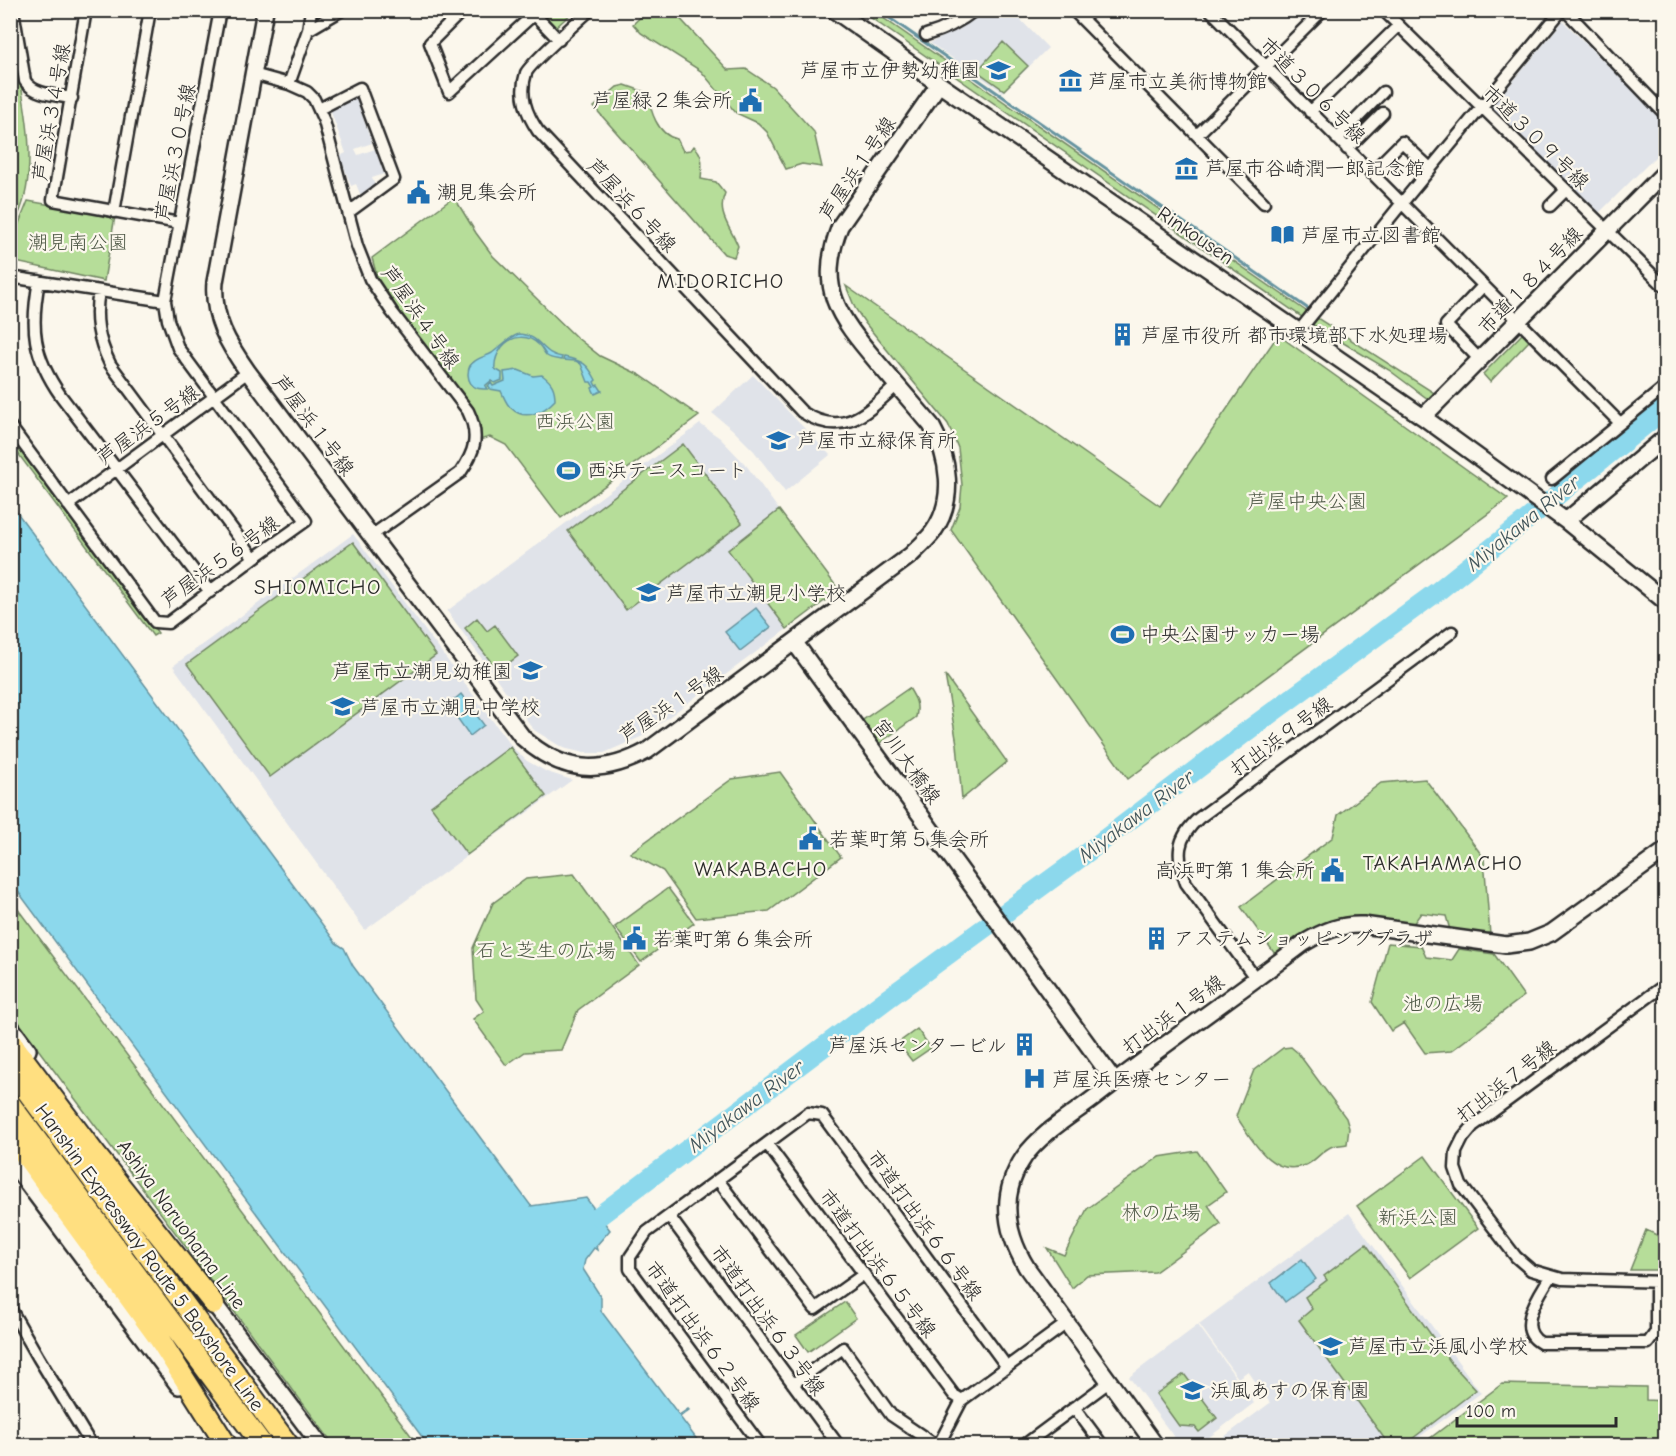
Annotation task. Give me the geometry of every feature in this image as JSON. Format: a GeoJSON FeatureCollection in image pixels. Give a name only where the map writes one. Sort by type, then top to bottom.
{"type":"FeatureCollection","features":[{"type":"Feature","properties":{"kind":"highway"},"geometry":{"type":"LineString","coordinates":[[10,1041],[95,1154],[214,1304]]}},
{"type":"Feature","properties":{"kind":"highway","name":"Hanshin Expressway Route 5 Bayshore Line"},"geometry":{"type":"LineString","coordinates":[[10,1068],[289,1446]]}},
{"type":"Feature","properties":{"kind":"highway","name":"Hanshin Expressway Route 5 Bayshore Line"},"geometry":{"type":"LineString","coordinates":[[10,1104],[263,1446]]}},
{"type":"Feature","properties":{"kind":"highway"},"geometry":{"type":"LineString","coordinates":[[12,1145],[158,1337],[226,1446]]}},
{"type":"Feature","properties":{"kind":"street"},"geometry":{"type":"LineString","coordinates":[[13,10],[25,81],[29,87],[72,98]]}},
{"type":"Feature","properties":{"kind":"street","name":"芦屋浜３４号線"},"geometry":{"type":"LineString","coordinates":[[86,10],[53,200],[179,224]]}},
{"type":"Feature","properties":{"kind":"street"},"geometry":{"type":"LineString","coordinates":[[114,212],[150,10]]}},
{"type":"Feature","properties":{"kind":"street","name":"芦屋浜３０号線"},"geometry":{"type":"LineString","coordinates":[[165,301],[220,10]]}},
{"type":"Feature","properties":{"kind":"street","name":"芦屋浜１号線"},"geometry":{"type":"LineString","coordinates":[[265,10],[214,298],[216,313],[229,345],[523,738],[535,749],[565,764],[584,768],[605,768],[641,754],[795,643],[911,555],[934,531],[948,494],[946,460],[941,443],[931,426],[851,332],[833,298],[830,261],[840,226],[939,84]]}},
{"type":"Feature","properties":{"kind":"street"},"geometry":{"type":"LineString","coordinates":[[289,84],[308,30],[311,10]]}},
{"type":"Feature","properties":{"kind":"street"},"geometry":{"type":"LineString","coordinates":[[308,30],[342,10]]}},
{"type":"Feature","properties":{"kind":"street"},"geometry":{"type":"LineString","coordinates":[[463,10],[430,44],[449,92],[532,12],[559,40]]}},
{"type":"Feature","properties":{"kind":"street","name":"芦屋浜６号線"},"geometry":{"type":"LineString","coordinates":[[590,10],[526,71],[523,90],[524,105],[538,131],[793,403],[814,420],[832,425],[858,418],[897,385]]}},
{"type":"Feature","properties":{"kind":"street","name":"Rinkousen"},"geometry":{"type":"LineString","coordinates":[[834,10],[1423,417],[1563,519]]}},
{"type":"Feature","properties":{"kind":"street"},"geometry":{"type":"LineString","coordinates":[[926,35],[953,25],[975,10]]}},
{"type":"Feature","properties":{"kind":"street"},"geometry":{"type":"LineString","coordinates":[[1072,10],[1264,203]]}},
{"type":"Feature","properties":{"kind":"street","name":"市道３０６号線"},"geometry":{"type":"LineString","coordinates":[[1210,10],[1620,423]]}},
{"type":"Feature","properties":{"kind":"street"},"geometry":{"type":"LineString","coordinates":[[1197,135],[1323,10]]}},
{"type":"Feature","properties":{"kind":"street","name":"市道３０９号線"},"geometry":{"type":"LineString","coordinates":[[1383,10],[1665,288]]}},
{"type":"Feature","properties":{"kind":"street"},"geometry":{"type":"LineString","coordinates":[[1299,331],[1430,168],[1564,10],[1665,114]]}},
{"type":"Feature","properties":{"kind":"street"},"geometry":{"type":"LineString","coordinates":[[1310,112],[1398,26]]}},
{"type":"Feature","properties":{"kind":"street","name":"芦屋浜４号線"},"geometry":{"type":"LineString","coordinates":[[253,74],[289,84],[307,92],[314,99],[324,121],[357,246],[370,279],[468,411],[474,425],[475,444],[460,473],[371,536]]}},
{"type":"Feature","properties":{"kind":"street"},"geometry":{"type":"LineString","coordinates":[[319,109],[360,88],[394,179],[349,212]]}},
{"type":"Feature","properties":{"kind":"street"},"geometry":{"type":"LineString","coordinates":[[1337,139],[1383,92]]}},
{"type":"Feature","properties":{"kind":"street"},"geometry":{"type":"LineString","coordinates":[[1347,149],[1383,113]]}},
{"type":"Feature","properties":{"kind":"street"},"geometry":{"type":"LineString","coordinates":[[1371,173],[1402,142],[1430,168]]}},
{"type":"Feature","properties":{"kind":"street","name":"市道１８４号線"},"geometry":{"type":"LineString","coordinates":[[1423,417],[1519,322],[1665,171]]}},
{"type":"Feature","properties":{"kind":"street"},"geometry":{"type":"LineString","coordinates":[[1550,206],[1566,190]]}},
{"type":"Feature","properties":{"kind":"street"},"geometry":{"type":"LineString","coordinates":[[10,277],[165,301],[168,320],[178,348],[215,397]]}},
{"type":"Feature","properties":{"kind":"street"},"geometry":{"type":"LineString","coordinates":[[39,281],[33,325],[35,345],[44,369],[61,396],[210,592]]}},
{"type":"Feature","properties":{"kind":"street"},"geometry":{"type":"LineString","coordinates":[[1480,360],[1446,325],[1483,286]]}},
{"type":"Feature","properties":{"kind":"street"},"geometry":{"type":"LineString","coordinates":[[99,291],[96,319],[103,349],[110,364],[254,558]]}},
{"type":"Feature","properties":{"kind":"street","name":"芦屋浜５号線"},"geometry":{"type":"LineString","coordinates":[[68,505],[248,372]]}},
{"type":"Feature","properties":{"kind":"street"},"geometry":{"type":"LineString","coordinates":[[1552,479],[1665,386]]}},
{"type":"Feature","properties":{"kind":"street","name":"芦屋浜５６号線"},"geometry":{"type":"LineString","coordinates":[[10,426],[156,622],[168,623],[306,521],[215,397]]}},
{"type":"Feature","properties":{"kind":"street"},"geometry":{"type":"LineString","coordinates":[[1665,437],[1563,519],[1665,602]]}},
{"type":"Feature","properties":{"kind":"street","name":"打出浜９号線"},"geometry":{"type":"LineString","coordinates":[[1256,979],[1186,883],[1180,866],[1180,845],[1189,827],[1452,632]]}},
{"type":"Feature","properties":{"kind":"street","name":"宮川大橋線"},"geometry":{"type":"LineString","coordinates":[[795,643],[1115,1082]]}},
{"type":"Feature","properties":{"kind":"street","name":"打出浜１号線"},"geometry":{"type":"LineString","coordinates":[[1156,1446],[1027,1268],[1012,1239],[1007,1221],[1011,1190],[1018,1168],[1034,1144],[1304,943],[1320,934],[1343,926],[1363,925],[1506,945],[1529,942],[1561,927],[1665,850]]}},
{"type":"Feature","properties":{"kind":"street","name":"打出浜７号線"},"geometry":{"type":"LineString","coordinates":[[1661,1282],[1562,1279],[1531,1270],[1516,1257],[1461,1185],[1455,1168],[1456,1152],[1463,1138],[1473,1126],[1665,984]]}},
{"type":"Feature","properties":{"kind":"street","name":"Ashiya Naruohama Line"},"geometry":{"type":"LineString","coordinates":[[10,1026],[321,1446]]}},
{"type":"Feature","properties":{"kind":"street","name":"市道打出浜６２号線"},"geometry":{"type":"LineString","coordinates":[[761,1446],[630,1269],[630,1257],[647,1232],[808,1113]]}},
{"type":"Feature","properties":{"kind":"street","name":"市道打出浜６６号線"},"geometry":{"type":"LineString","coordinates":[[808,1113],[822,1115],[1007,1367]]}},
{"type":"Feature","properties":{"kind":"street","name":"市道打出浜６５号線"},"geometry":{"type":"LineString","coordinates":[[767,1144],[954,1395],[962,1400]]}},
{"type":"Feature","properties":{"kind":"street"},"geometry":{"type":"LineString","coordinates":[[718,1180],[816,1308],[864,1274]]}},
{"type":"Feature","properties":{"kind":"street","name":"市道打出浜６３号線"},"geometry":{"type":"LineString","coordinates":[[669,1216],[839,1446]]}},
{"type":"Feature","properties":{"kind":"street"},"geometry":{"type":"LineString","coordinates":[[1550,1277],[1530,1310],[1530,1333],[1541,1343],[1648,1343],[1656,1332],[1661,1282]]}},
{"type":"Feature","properties":{"kind":"street"},"geometry":{"type":"LineString","coordinates":[[10,1308],[92,1446]]}},
{"type":"Feature","properties":{"kind":"street"},"geometry":{"type":"LineString","coordinates":[[793,1384],[843,1348],[891,1415],[937,1446],[962,1400],[1067,1323]]}},
{"type":"Feature","properties":{"kind":"street"},"geometry":{"type":"LineString","coordinates":[[1024,1445],[1109,1382]]}},
{"type":"Feature","properties":{"kind":"street"},"geometry":{"type":"LineString","coordinates":[[1074,1407],[1103,1446]]}},
{"type":"Feature","properties":{"kind":"shaded area","name":"芦屋市立伊勢幼稚園"},"geometry":{"type":"Polygon","coordinates":[[[1011,10],[1048,48],[1003,92],[930,43],[960,29],[985,11],[1011,10]]]}},
{"type":"Feature","properties":{"kind":"shaded area"},"geometry":{"type":"Polygon","coordinates":[[[1563,21],[1665,122],[1665,147],[1600,212],[1596,213],[1490,109],[1563,21]]]}},
{"type":"Feature","properties":{"kind":"shaded area"},"geometry":{"type":"Polygon","coordinates":[[[356,98],[372,143],[355,149],[358,155],[375,149],[384,174],[372,178],[376,188],[360,194],[356,184],[351,186],[340,156],[346,153],[329,107],[356,98]]]}},
{"type":"Feature","properties":{"kind":"shaded area","name":"芦屋市立緑保育所"},"geometry":{"type":"Polygon","coordinates":[[[753,375],[830,455],[785,492],[754,451],[712,413],[753,375]]]}},
{"type":"Feature","properties":{"kind":"shaded area","name":"芦屋市立潮見小学校"},"geometry":{"type":"Polygon","coordinates":[[[700,424],[720,438],[746,465],[779,510],[728,550],[787,629],[643,736],[604,753],[584,753],[563,748],[534,730],[447,611],[700,424]]]}},
{"type":"Feature","properties":{"kind":"shaded area","name":"芦屋市立潮見中学校"},"geometry":{"type":"Polygon","coordinates":[[[353,534],[513,748],[527,761],[547,772],[572,780],[365,930],[173,666],[353,534]]]}},
{"type":"Feature","properties":{"kind":"shaded area","name":"芦屋市立浜風小学校"},"geometry":{"type":"Polygon","coordinates":[[[1349,1213],[1481,1393],[1408,1445],[1213,1445],[1270,1403],[1248,1371],[1238,1378],[1199,1324],[1349,1213]]]}},
{"type":"Feature","properties":{"kind":"shaded area","name":"浜風あすの保育園"},"geometry":{"type":"Polygon","coordinates":[[[1198,1325],[1254,1403],[1199,1445],[1180,1445],[1129,1377],[1198,1325]]]}},
{"type":"Feature","properties":{"kind":"green space"},"geometry":{"type":"Polygon","coordinates":[[[536,11],[574,11],[554,29],[536,11]]]}},
{"type":"Feature","properties":{"kind":"green space"},"geometry":{"type":"Polygon","coordinates":[[[647,11],[668,13],[673,11],[728,70],[746,69],[773,87],[814,132],[822,167],[802,164],[786,169],[767,132],[758,123],[736,113],[701,71],[641,33],[633,24],[647,11]]]}},
{"type":"Feature","properties":{"kind":"green space"},"geometry":{"type":"Polygon","coordinates":[[[861,11],[873,11],[1306,311],[1439,396],[1432,402],[1389,370],[1315,326],[861,11]]]}},
{"type":"Feature","properties":{"kind":"green space"},"geometry":{"type":"Polygon","coordinates":[[[11,33],[24,101],[29,149],[25,195],[18,216],[14,141],[10,117],[11,33]]]}},
{"type":"Feature","properties":{"kind":"green space"},"geometry":{"type":"Polygon","coordinates":[[[1003,42],[1028,66],[1004,90],[977,71],[1003,42]]]}},
{"type":"Feature","properties":{"kind":"green space"},"geometry":{"type":"Polygon","coordinates":[[[625,85],[648,93],[653,114],[664,133],[677,139],[683,151],[691,150],[694,146],[701,157],[701,179],[716,182],[725,193],[723,214],[738,246],[734,257],[724,254],[594,107],[617,87],[625,85]]]}},
{"type":"Feature","properties":{"kind":"green space","name":"西浜公園"},"geometry":{"type":"Polygon","coordinates":[[[454,197],[493,256],[576,337],[600,356],[640,375],[699,416],[561,518],[506,445],[490,437],[479,440],[478,426],[380,288],[372,258],[454,197]]]}},
{"type":"Feature","properties":{"kind":"green space","name":"潮見南公園"},"geometry":{"type":"Polygon","coordinates":[[[28,201],[115,216],[104,281],[11,261],[11,243],[28,201]]]}},
{"type":"Feature","properties":{"kind":"green space","name":"芦屋中央公園"},"geometry":{"type":"Polygon","coordinates":[[[846,286],[1160,506],[1278,335],[1508,499],[1128,779],[951,530],[960,507],[962,485],[958,448],[948,424],[865,323],[855,308],[846,286]]]}},
{"type":"Feature","properties":{"kind":"green space"},"geometry":{"type":"Polygon","coordinates":[[[1523,333],[1530,340],[1490,382],[1483,374],[1523,333]]]}},
{"type":"Feature","properties":{"kind":"green space"},"geometry":{"type":"Polygon","coordinates":[[[10,433],[158,633],[153,636],[11,444],[10,433]]]}},
{"type":"Feature","properties":{"kind":"green space"},"geometry":{"type":"Polygon","coordinates":[[[683,444],[742,523],[626,610],[568,531],[683,444]]]}},
{"type":"Feature","properties":{"kind":"green space"},"geometry":{"type":"Polygon","coordinates":[[[779,510],[839,590],[787,629],[728,550],[779,510]]]}},
{"type":"Feature","properties":{"kind":"green space"},"geometry":{"type":"Polygon","coordinates":[[[353,542],[436,655],[270,777],[187,664],[353,542]]]}},
{"type":"Feature","properties":{"kind":"green space"},"geometry":{"type":"Polygon","coordinates":[[[477,618],[487,631],[495,625],[518,656],[498,671],[465,628],[477,618]]]}},
{"type":"Feature","properties":{"kind":"green space"},"geometry":{"type":"Polygon","coordinates":[[[945,675],[1007,762],[962,799],[957,744],[945,675]]]}},
{"type":"Feature","properties":{"kind":"green space"},"geometry":{"type":"Polygon","coordinates":[[[909,688],[916,702],[916,717],[877,745],[860,722],[909,688]]]}},
{"type":"Feature","properties":{"kind":"green space"},"geometry":{"type":"Polygon","coordinates":[[[510,747],[546,796],[467,855],[431,806],[510,747]]]}},
{"type":"Feature","properties":{"kind":"green space"},"geometry":{"type":"Polygon","coordinates":[[[780,772],[841,857],[769,911],[696,918],[663,871],[630,853],[732,779],[780,772]]]}},
{"type":"Feature","properties":{"kind":"green space"},"geometry":{"type":"Polygon","coordinates":[[[1425,779],[1484,858],[1490,935],[1450,930],[1446,916],[1421,913],[1413,924],[1377,918],[1344,918],[1323,924],[1275,954],[1241,907],[1333,837],[1338,815],[1381,783],[1425,779]]]}},
{"type":"Feature","properties":{"kind":"green space","name":"石と芝生の広場"},"geometry":{"type":"Polygon","coordinates":[[[574,874],[639,965],[578,1010],[561,1050],[525,1052],[506,1065],[473,1019],[484,1011],[476,999],[473,948],[493,903],[526,879],[574,874]]]}},
{"type":"Feature","properties":{"kind":"green space"},"geometry":{"type":"Polygon","coordinates":[[[668,888],[694,923],[641,962],[615,927],[668,888]]]}},
{"type":"Feature","properties":{"kind":"green space"},"geometry":{"type":"Polygon","coordinates":[[[11,900],[418,1445],[334,1445],[11,1013],[11,900]]]}},
{"type":"Feature","properties":{"kind":"green space","name":"池の広場"},"geometry":{"type":"Polygon","coordinates":[[[1388,943],[1421,946],[1426,957],[1452,960],[1459,949],[1494,954],[1524,996],[1451,1051],[1425,1053],[1404,1023],[1391,1031],[1372,1002],[1388,943]]]}},
{"type":"Feature","properties":{"kind":"green space"},"geometry":{"type":"Polygon","coordinates":[[[917,1029],[931,1048],[912,1061],[898,1043],[917,1029]]]}},
{"type":"Feature","properties":{"kind":"green space"},"geometry":{"type":"Polygon","coordinates":[[[1291,1047],[1298,1053],[1346,1118],[1349,1128],[1347,1144],[1333,1146],[1310,1163],[1294,1168],[1273,1162],[1264,1154],[1236,1116],[1254,1070],[1283,1048],[1291,1047]]]}},
{"type":"Feature","properties":{"kind":"green space","name":"林の広場"},"geometry":{"type":"Polygon","coordinates":[[[1197,1151],[1226,1192],[1208,1205],[1221,1224],[1155,1272],[1087,1275],[1072,1288],[1047,1248],[1064,1255],[1087,1209],[1159,1157],[1197,1151]]]}},
{"type":"Feature","properties":{"kind":"green space","name":"新浜公園"},"geometry":{"type":"Polygon","coordinates":[[[1425,1156],[1478,1228],[1410,1278],[1357,1206],[1425,1156]]]}},
{"type":"Feature","properties":{"kind":"green space"},"geometry":{"type":"Polygon","coordinates":[[[1646,1230],[1665,1239],[1665,1270],[1630,1270],[1646,1230]]]}},
{"type":"Feature","properties":{"kind":"green space"},"geometry":{"type":"Polygon","coordinates":[[[1366,1244],[1452,1364],[1476,1390],[1404,1445],[1389,1445],[1299,1320],[1312,1309],[1305,1297],[1327,1280],[1324,1276],[1366,1244]]]}},
{"type":"Feature","properties":{"kind":"green space"},"geometry":{"type":"Polygon","coordinates":[[[845,1302],[856,1318],[808,1352],[796,1335],[845,1302]]]}},
{"type":"Feature","properties":{"kind":"green space"},"geometry":{"type":"Polygon","coordinates":[[[1184,1374],[1217,1418],[1199,1432],[1195,1427],[1179,1426],[1156,1394],[1184,1374]]]}},
{"type":"Feature","properties":{"kind":"green space"},"geometry":{"type":"Polygon","coordinates":[[[1502,1384],[1646,1387],[1646,1400],[1665,1401],[1665,1445],[1421,1445],[1502,1384]]]}},
{"type":"Feature","properties":{"kind":"water"},"geometry":{"type":"Polygon","coordinates":[[[519,334],[537,341],[550,353],[562,357],[561,360],[547,356],[535,341],[515,338],[502,347],[496,358],[495,369],[502,373],[502,380],[495,383],[491,381],[485,386],[487,389],[473,386],[468,375],[472,364],[519,334]]]}},
{"type":"Feature","properties":{"kind":"water"},"geometry":{"type":"Polygon","coordinates":[[[564,357],[580,362],[587,366],[596,380],[594,382],[596,386],[598,385],[602,391],[595,394],[592,388],[594,387],[591,382],[588,382],[581,364],[576,361],[563,360],[564,357]]]}},
{"type":"Feature","properties":{"kind":"water"},"geometry":{"type":"Polygon","coordinates":[[[518,370],[533,376],[542,375],[551,383],[555,400],[534,414],[522,414],[509,406],[501,391],[490,389],[488,386],[491,383],[493,386],[505,381],[504,372],[518,370]]]}},
{"type":"Feature","properties":{"kind":"water"},"geometry":{"type":"Polygon","coordinates":[[[10,503],[336,943],[344,948],[353,966],[531,1206],[586,1198],[610,1230],[596,1246],[597,1250],[594,1248],[585,1260],[583,1269],[601,1297],[601,1311],[679,1415],[689,1410],[680,1417],[701,1445],[428,1445],[11,882],[10,503]]]}},
{"type":"Feature","properties":{"kind":"water"},"geometry":{"type":"Polygon","coordinates":[[[756,608],[771,627],[740,651],[725,632],[756,608]]]}},
{"type":"Feature","properties":{"kind":"water"},"geometry":{"type":"Polygon","coordinates":[[[461,694],[484,725],[470,736],[448,705],[461,694]]]}},
{"type":"Feature","properties":{"kind":"water"},"geometry":{"type":"Polygon","coordinates":[[[1302,1259],[1316,1279],[1285,1302],[1271,1283],[1302,1259]]]}},
{"type":"Feature","properties":{"kind":"waterway"},"geometry":{"type":"LineString","coordinates":[[878,10],[1310,310]]}},
{"type":"Feature","properties":{"kind":"waterway","name":"Miyakawa River"},"geometry":{"type":"LineString","coordinates":[[599,1216],[887,999],[1438,591],[1666,408]]}},
{"type":"Feature","properties":{"kind":"place","name":"芦屋市立伊勢幼稚園"},"geometry":{"type":"Point","coordinates":[998,70]}},
{"type":"Feature","properties":{"kind":"place","name":"芦屋市立美術博物館"},"geometry":{"type":"Point","coordinates":[1070,81]}},
{"type":"Feature","properties":{"kind":"place","name":"芦屋緑２集会所"},"geometry":{"type":"Point","coordinates":[750,100]}},
{"type":"Feature","properties":{"kind":"place","name":"芦屋市谷崎潤一郎記念館"},"geometry":{"type":"Point","coordinates":[1187,168]}},
{"type":"Feature","properties":{"kind":"place","name":"潮見集会所"},"geometry":{"type":"Point","coordinates":[419,192]}},
{"type":"Feature","properties":{"kind":"place","name":"芦屋市立図書館"},"geometry":{"type":"Point","coordinates":[1283,235]}},
{"type":"Feature","properties":{"kind":"place","name":"芦屋市役所 都市環境部下水処理場"},"geometry":{"type":"Point","coordinates":[1123,335]}},
{"type":"Feature","properties":{"kind":"place","name":"芦屋市立緑保育所"},"geometry":{"type":"Point","coordinates":[779,440]}},
{"type":"Feature","properties":{"kind":"place","name":"西浜テニスコート"},"geometry":{"type":"Point","coordinates":[569,470]}},
{"type":"Feature","properties":{"kind":"place","name":"芦屋市立潮見小学校"},"geometry":{"type":"Point","coordinates":[648,593]}},
{"type":"Feature","properties":{"kind":"place","name":"中央公園サッカー場"},"geometry":{"type":"Point","coordinates":[1122,634]}},
{"type":"Feature","properties":{"kind":"place","name":"芦屋市立潮見幼稚園"},"geometry":{"type":"Point","coordinates":[530,671]}},
{"type":"Feature","properties":{"kind":"place","name":"芦屋市立潮見中学校"},"geometry":{"type":"Point","coordinates":[342,707]}},
{"type":"Feature","properties":{"kind":"place","name":"若葉町第５集会所"},"geometry":{"type":"Point","coordinates":[811,839]}},
{"type":"Feature","properties":{"kind":"place","name":"高浜町第１集会所"},"geometry":{"type":"Point","coordinates":[1333,870]}},
{"type":"Feature","properties":{"kind":"place","name":"アステムショッピングプラザ"},"geometry":{"type":"Point","coordinates":[1156,938]}},
{"type":"Feature","properties":{"kind":"place","name":"若葉町第６集会所"},"geometry":{"type":"Point","coordinates":[635,939]}},
{"type":"Feature","properties":{"kind":"place","name":"芦屋浜センタービル"},"geometry":{"type":"Point","coordinates":[1025,1045]}},
{"type":"Feature","properties":{"kind":"place","name":"芦屋浜医療センター"},"geometry":{"type":"Point","coordinates":[1034,1079]}},
{"type":"Feature","properties":{"kind":"place","name":"芦屋市立浜風小学校"},"geometry":{"type":"Point","coordinates":[1330,1346]}},
{"type":"Feature","properties":{"kind":"place","name":"浜風あすの保育園"},"geometry":{"type":"Point","coordinates":[1192,1390]}},
{"type":"Feature","properties":{"kind":"district","name":"MIDORICHO"},"geometry":{"type":"Point","coordinates":[721,281]}},
{"type":"Feature","properties":{"kind":"district","name":"SHIOMICHO"},"geometry":{"type":"Point","coordinates":[318,587]}},
{"type":"Feature","properties":{"kind":"district","name":"TAKAHAMACHO"},"geometry":{"type":"Point","coordinates":[1443,863]}},
{"type":"Feature","properties":{"kind":"district","name":"WAKABACHO"},"geometry":{"type":"Point","coordinates":[761,869]}}]}
